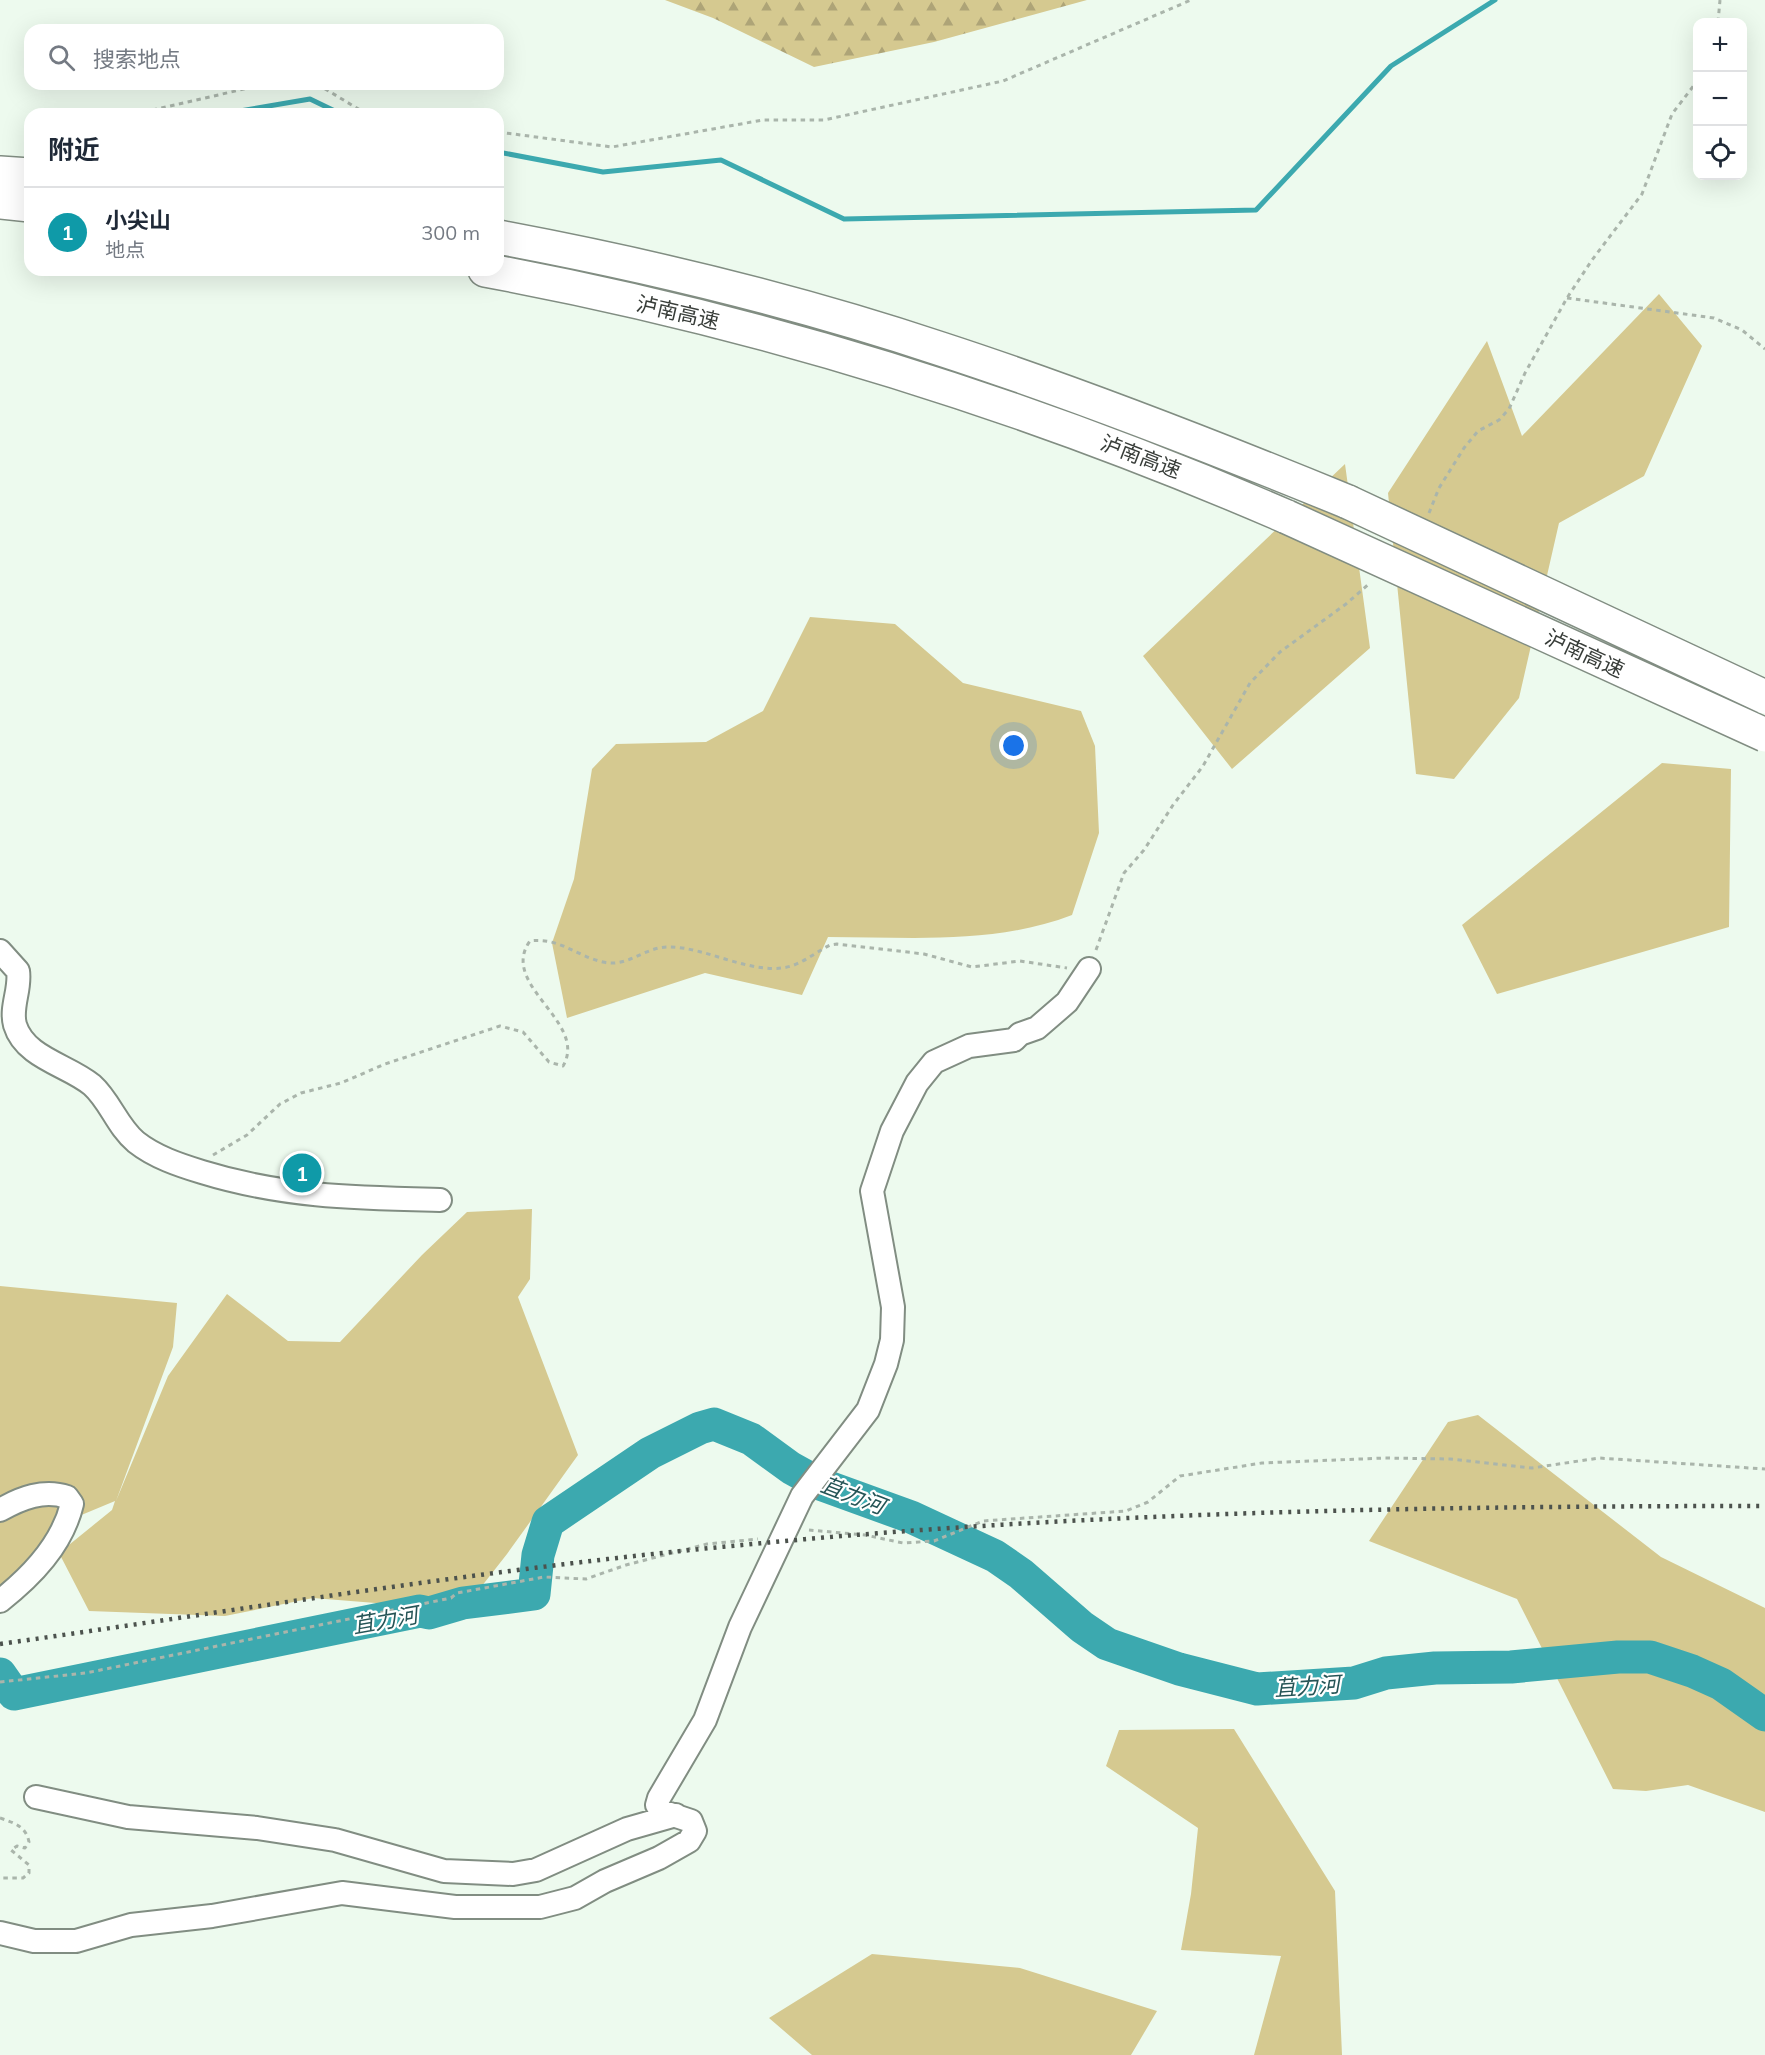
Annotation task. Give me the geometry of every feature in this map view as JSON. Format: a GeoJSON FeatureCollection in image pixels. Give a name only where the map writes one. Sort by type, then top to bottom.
{"type":"FeatureCollection","features":[{"type":"Feature","properties":{"kind":"highway"},"geometry":{"type":"LineString","coordinates":[[0,173],[24,175]]}},
{"type":"Feature","properties":{"kind":"highway"},"geometry":{"type":"LineString","coordinates":[[0,202],[24,204]]}},
{"type":"Feature","properties":{"kind":"highway","name":"泸南高速"},"geometry":{"type":"LineString","coordinates":[[504,238],[568,250],[749,293],[939,348],[1116,409],[1348,502],[1765,697]]}},
{"type":"Feature","properties":{"kind":"highway","name":"泸南高速"},"geometry":{"type":"LineString","coordinates":[[504,274],[561,284],[741,326],[928,381],[1150,459],[1287,517],[1765,735]]}},
{"type":"Feature","properties":{"kind":"street"},"geometry":{"type":"LineString","coordinates":[[0,951],[18,971],[14,1019],[25,1042],[39,1054],[93,1086],[124,1129],[138,1143],[181,1166],[287,1193],[440,1200]]}},
{"type":"Feature","properties":{"kind":"street"},"geometry":{"type":"LineString","coordinates":[[0,1933],[34,1941],[76,1941],[131,1925],[213,1916],[342,1893],[455,1907],[540,1907],[575,1898],[688,1841],[695,1831],[693,1824],[658,1809],[659,1798],[705,1720],[740,1627],[802,1496],[868,1410],[890,1348],[893,1307],[873,1207],[872,1191],[892,1131],[917,1083],[934,1062],[969,1046],[1014,1040],[1020,1034],[1037,1028],[1067,1002],[1089,969]]}},
{"type":"Feature","properties":{"kind":"street"},"geometry":{"type":"LineString","coordinates":[[0,1510],[28,1497],[44,1494],[67,1497],[72,1504],[52,1549],[23,1582],[0,1601]]}},
{"type":"Feature","properties":{"kind":"street"},"geometry":{"type":"LineString","coordinates":[[36,1797],[128,1817],[257,1828],[335,1840],[444,1871],[513,1874],[536,1870],[627,1829],[676,1815]]}},
{"type":"Feature","properties":{"kind":"path"},"geometry":{"type":"LineString","coordinates":[[504,133],[612,147],[763,120],[824,120],[1003,81],[1191,0]]}},
{"type":"Feature","properties":{"kind":"path"},"geometry":{"type":"LineString","coordinates":[[1718,18],[1720,0]]}},
{"type":"Feature","properties":{"kind":"path"},"geometry":{"type":"LineString","coordinates":[[161,108],[240,90]]}},
{"type":"Feature","properties":{"kind":"path"},"geometry":{"type":"LineString","coordinates":[[327,90],[357,108]]}},
{"type":"Feature","properties":{"kind":"path"},"geometry":{"type":"LineString","coordinates":[[1567,298],[1714,318],[1742,330],[1765,349]]}},
{"type":"Feature","properties":{"kind":"path"},"geometry":{"type":"LineString","coordinates":[[181,1166],[198,1163],[247,1135],[280,1104],[301,1094],[341,1083],[385,1064],[500,1026],[523,1032],[549,1062],[563,1066],[569,1052],[566,1038],[531,984],[525,970],[523,954],[530,941],[553,941],[588,957],[618,964],[652,948],[668,947],[747,964],[786,967],[830,945],[837,944],[924,954],[972,967],[1020,961],[1089,969]]}},
{"type":"Feature","properties":{"kind":"path"},"geometry":{"type":"LineString","coordinates":[[0,1682],[86,1673],[452,1598],[457,1593],[544,1577],[586,1579],[626,1565],[707,1544],[725,1545],[815,1529],[903,1543],[934,1541],[983,1521],[1126,1511],[1148,1502],[1180,1476],[1262,1463],[1386,1458],[1450,1459],[1532,1468],[1599,1458],[1765,1469]]}},
{"type":"Feature","properties":{"kind":"path"},"geometry":{"type":"LineString","coordinates":[[0,1818],[16,1823],[28,1834],[29,1842],[25,1848],[17,1846],[11,1850],[29,1864],[29,1873],[23,1878],[0,1878]]}},
{"type":"Feature","properties":{"kind":"green space"},"geometry":{"type":"Polygon","coordinates":[[[665,0],[1087,0],[934,42],[814,67],[713,18],[665,0]]]}},
{"type":"Feature","properties":{"kind":"green space"},"geometry":{"type":"Polygon","coordinates":[[[1659,294],[1702,346],[1644,476],[1559,523],[1519,698],[1454,779],[1416,774],[1388,493],[1487,341],[1522,436],[1659,294]]]}},
{"type":"Feature","properties":{"kind":"green space"},"geometry":{"type":"Polygon","coordinates":[[[1345,464],[1370,648],[1232,769],[1143,656],[1345,464]]]}},
{"type":"Feature","properties":{"kind":"green space"},"geometry":{"type":"Polygon","coordinates":[[[810,617],[895,624],[963,683],[1081,711],[1095,746],[1099,833],[1072,915],[1042,925],[982,935],[921,938],[828,937],[802,995],[705,973],[567,1018],[552,943],[574,879],[592,769],[616,744],[706,742],[763,711],[810,617]]]}},
{"type":"Feature","properties":{"kind":"green space"},"geometry":{"type":"Polygon","coordinates":[[[1662,763],[1731,769],[1729,927],[1497,994],[1462,925],[1662,763]]]}},
{"type":"Feature","properties":{"kind":"green space"},"geometry":{"type":"Polygon","coordinates":[[[532,1209],[530,1279],[518,1297],[578,1455],[507,1554],[463,1610],[313,1598],[225,1616],[89,1611],[59,1553],[112,1510],[115,1501],[67,1521],[0,1596],[0,1286],[177,1303],[173,1347],[116,1501],[168,1376],[227,1294],[288,1341],[340,1342],[422,1255],[467,1212],[532,1209]]]}},
{"type":"Feature","properties":{"kind":"green space"},"geometry":{"type":"Polygon","coordinates":[[[1478,1415],[1661,1557],[1765,1608],[1765,1812],[1688,1785],[1646,1791],[1613,1789],[1517,1599],[1369,1541],[1448,1422],[1478,1415]]]}},
{"type":"Feature","properties":{"kind":"green space"},"geometry":{"type":"Polygon","coordinates":[[[1234,1729],[1335,1891],[1342,2055],[1254,2055],[1281,1956],[1181,1950],[1191,1894],[1198,1828],[1106,1766],[1119,1730],[1234,1729]]]}},
{"type":"Feature","properties":{"kind":"green space"},"geometry":{"type":"Polygon","coordinates":[[[872,1954],[1020,1968],[1157,2011],[1131,2055],[812,2055],[769,2018],[872,1954]]]}},
{"type":"Feature","properties":{"kind":"waterway"},"geometry":{"type":"LineString","coordinates":[[504,153],[603,172],[721,160],[844,219],[1256,210],[1391,66],[1495,0]]}},
{"type":"Feature","properties":{"kind":"waterway"},"geometry":{"type":"LineString","coordinates":[[257,108],[310,99],[329,108]]}},
{"type":"Feature","properties":{"kind":"waterway","name":"苴力河"},"geometry":{"type":"LineString","coordinates":[[0,1674],[14,1694],[420,1611],[429,1613],[463,1603],[534,1594],[538,1555],[548,1522],[650,1453],[700,1428],[714,1424],[751,1439],[791,1468],[820,1484],[911,1517],[995,1556],[1021,1574],[1082,1627],[1107,1644],[1179,1669],[1257,1689],[1354,1683],[1386,1673],[1435,1668],[1511,1667],[1618,1657],[1650,1657],[1692,1671],[1721,1684],[1765,1715]]}},
{"type":"Feature","properties":{"kind":"railway"},"geometry":{"type":"LineString","coordinates":[[0,1644],[556,1565],[649,1554],[870,1534],[997,1525],[1253,1513],[1509,1507],[1765,1506]]}},
{"type":"Feature","properties":{"kind":"place","name":"小尖山"},"geometry":{"type":"Point","coordinates":[302,1173]}}]}
